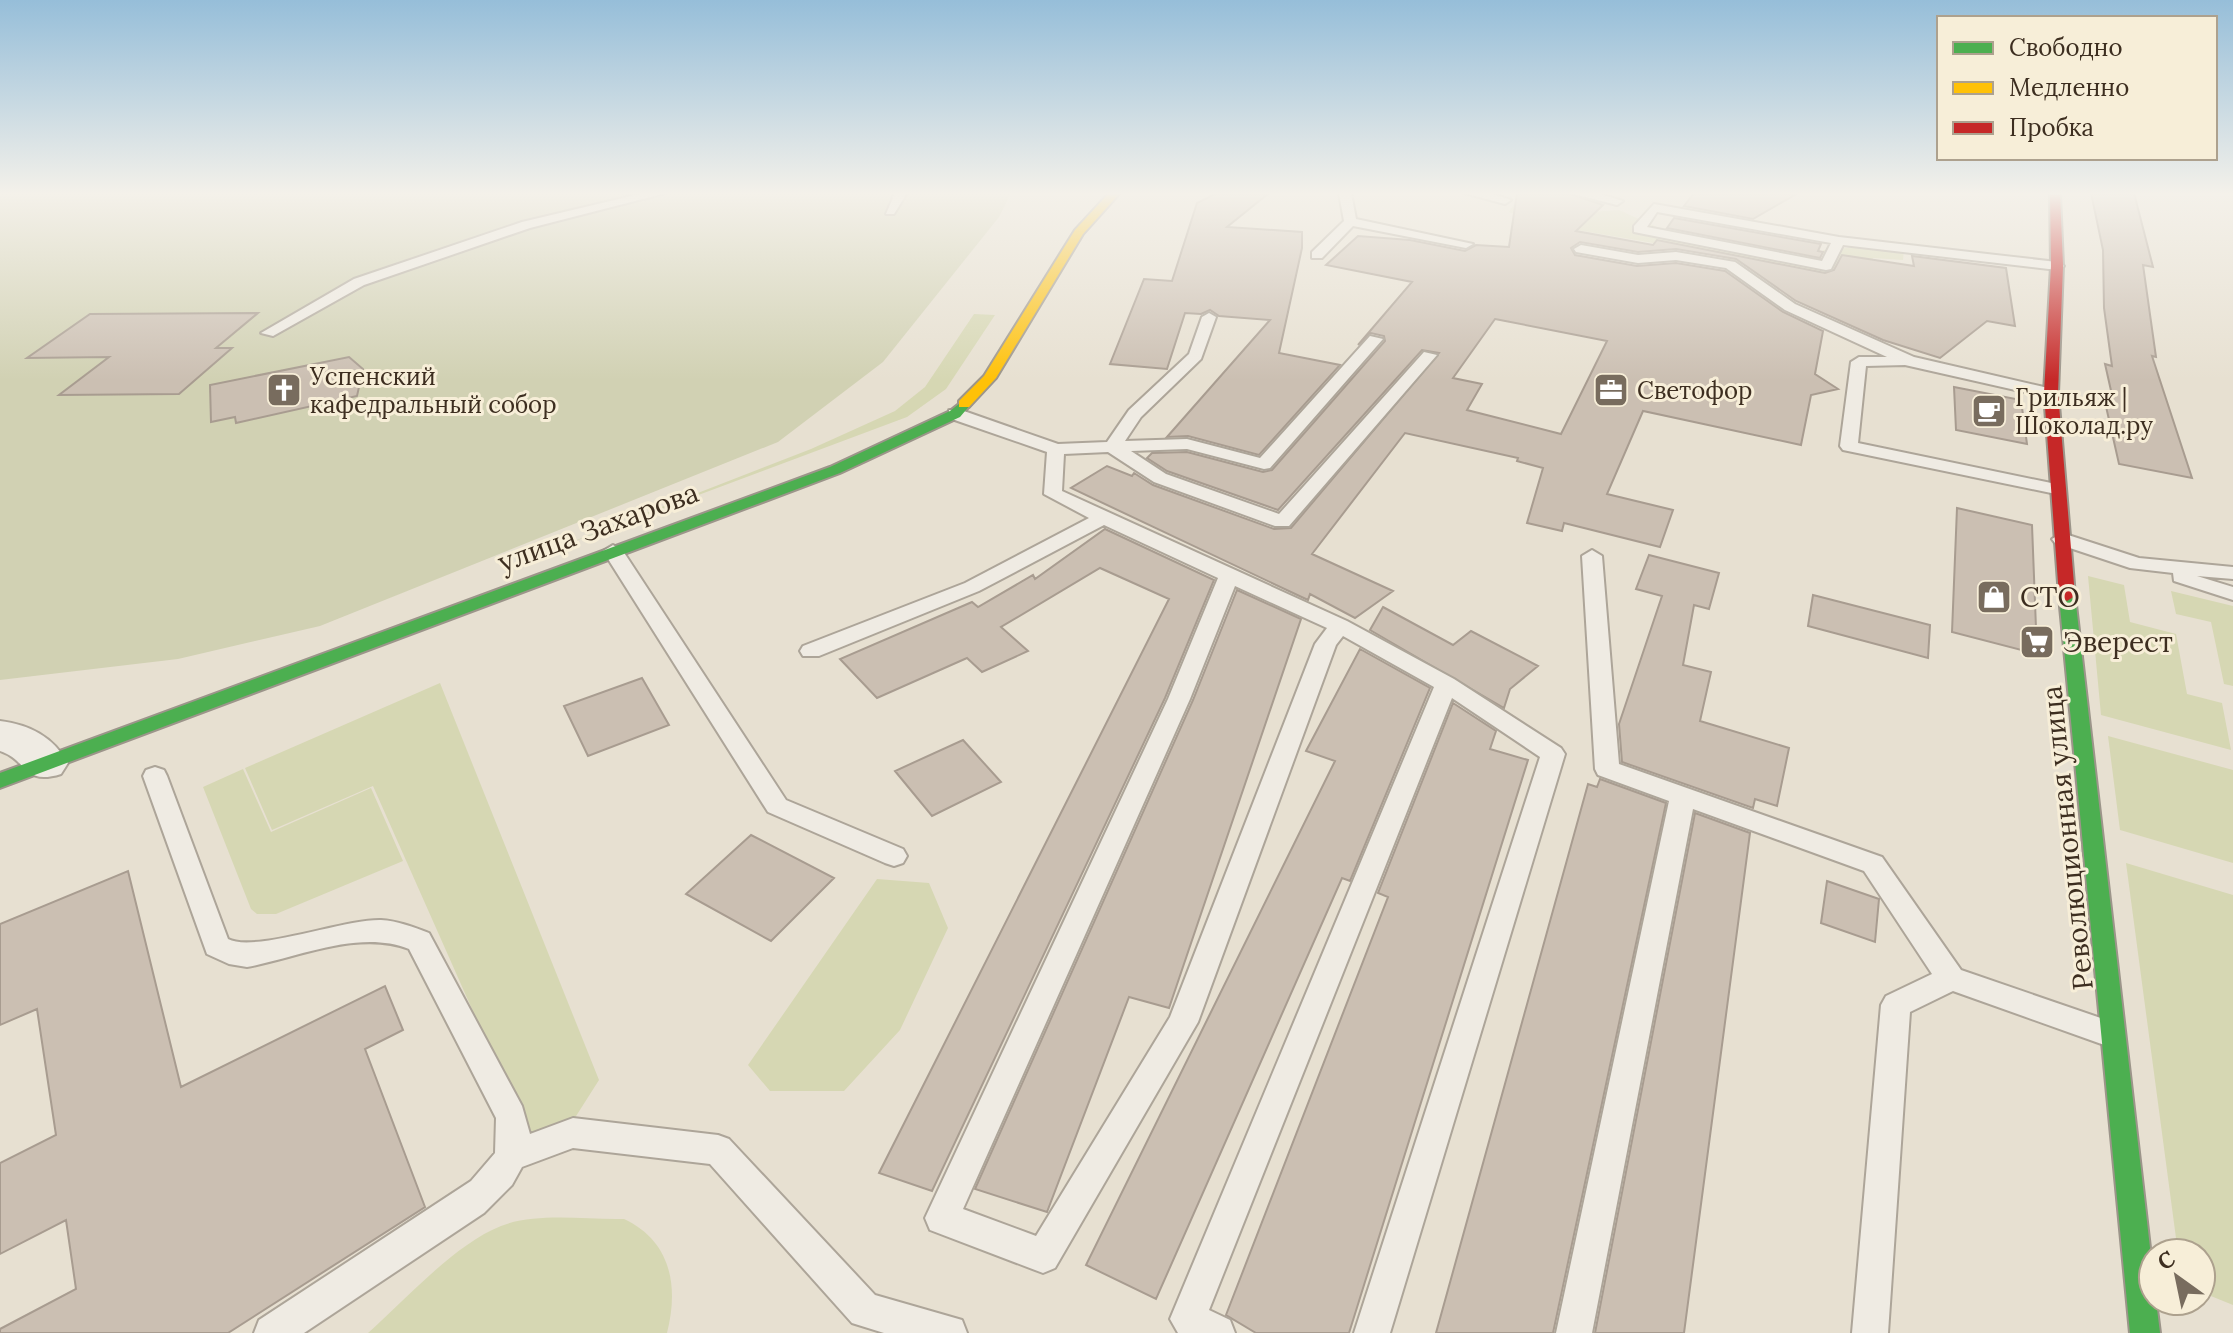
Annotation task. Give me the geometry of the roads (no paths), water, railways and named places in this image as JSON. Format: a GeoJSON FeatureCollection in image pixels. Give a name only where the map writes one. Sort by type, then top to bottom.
{"type":"FeatureCollection","features":[{"type":"Feature","properties":{"kind":"street","name":"улица Захарова"},"geometry":{"type":"LineString","coordinates":[[0,781],[835,470],[955,414],[989,378],[1065,255]]}},
{"type":"Feature","properties":{"kind":"street","name":"Революционная улица"},"geometry":{"type":"LineString","coordinates":[[2057,255],[2051,393],[2056,489],[2145,1333]]}},
{"type":"Feature","properties":{"kind":"street"},"geometry":{"type":"LineString","coordinates":[[0,736],[19,739],[45,763]]}},
{"type":"Feature","properties":{"kind":"lane"},"geometry":{"type":"LineString","coordinates":[[268,333],[359,282],[437,255]]}},
{"type":"Feature","properties":{"kind":"lane"},"geometry":{"type":"LineString","coordinates":[[1616,255],[1638,259],[1676,256],[1730,265],[1790,307],[1909,361],[2051,393]]}},
{"type":"Feature","properties":{"kind":"lane"},"geometry":{"type":"LineString","coordinates":[[1771,255],[1826,266],[1832,255]]}},
{"type":"Feature","properties":{"kind":"lane"},"geometry":{"type":"LineString","coordinates":[[1963,255],[2057,266]]}},
{"type":"Feature","properties":{"kind":"lane"},"geometry":{"type":"LineString","coordinates":[[1112,447],[1135,414],[1196,356],[1209,317]]}},
{"type":"Feature","properties":{"kind":"lane"},"geometry":{"type":"LineString","coordinates":[[955,414],[1056,449],[1187,444],[1264,464],[1375,339]]}},
{"type":"Feature","properties":{"kind":"lane"},"geometry":{"type":"LineString","coordinates":[[1112,447],[1160,478],[1282,522],[1429,355]]}},
{"type":"Feature","properties":{"kind":"lane"},"geometry":{"type":"LineString","coordinates":[[1909,361],[1859,362],[1849,446],[2056,489]]}},
{"type":"Feature","properties":{"kind":"lane"},"geometry":{"type":"LineString","coordinates":[[1056,449],[1053,494],[1340,626],[1446,684],[1553,754],[1372,1333]]}},
{"type":"Feature","properties":{"kind":"lane"},"geometry":{"type":"LineString","coordinates":[[811,651],[972,587],[1104,517]]}},
{"type":"Feature","properties":{"kind":"lane"},"geometry":{"type":"LineString","coordinates":[[2062,539],[2233,594]]}},
{"type":"Feature","properties":{"kind":"lane"},"geometry":{"type":"LineString","coordinates":[[613,551],[777,806],[894,856]]}},
{"type":"Feature","properties":{"kind":"lane"},"geometry":{"type":"LineString","coordinates":[[1592,556],[1607,769],[1873,864],[1951,978],[2116,1036]]}},
{"type":"Feature","properties":{"kind":"lane"},"geometry":{"type":"LineString","coordinates":[[2137,564],[2233,573]]}},
{"type":"Feature","properties":{"kind":"lane"},"geometry":{"type":"LineString","coordinates":[[1230,574],[1179,699],[942,1218],[1043,1256],[1183,1022],[1326,644],[1340,626]]}},
{"type":"Feature","properties":{"kind":"lane"},"geometry":{"type":"LineString","coordinates":[[1217,1333],[1188,1319],[1446,684]]}},
{"type":"Feature","properties":{"kind":"lane"},"geometry":{"type":"LineString","coordinates":[[155,776],[217,946],[229,953],[257,954],[371,931],[405,933],[419,941],[511,1116],[515,1133],[513,1155],[495,1181],[472,1202],[272,1333]]}},
{"type":"Feature","properties":{"kind":"lane"},"geometry":{"type":"LineString","coordinates":[[1574,1333],[1683,795]]}},
{"type":"Feature","properties":{"kind":"lane"},"geometry":{"type":"LineString","coordinates":[[1870,1333],[1896,1005],[1951,978]]}},
{"type":"Feature","properties":{"kind":"lane"},"geometry":{"type":"LineString","coordinates":[[513,1155],[573,1133],[718,1150],[865,1310],[949,1333]]}},
{"type":"Feature","properties":{"kind":"place","name":"Успенский кафедральный собор"},"geometry":{"type":"Point","coordinates":[284,390]}},
{"type":"Feature","properties":{"kind":"place","name":"Светофор"},"geometry":{"type":"Point","coordinates":[1611,390]}},
{"type":"Feature","properties":{"kind":"place","name":"Грильяж | Шоколад.ру"},"geometry":{"type":"Point","coordinates":[1989,411]}},
{"type":"Feature","properties":{"kind":"place","name":"СТО"},"geometry":{"type":"Point","coordinates":[1994,597]}},
{"type":"Feature","properties":{"kind":"place","name":"Эверест"},"geometry":{"type":"Point","coordinates":[2037,642]}}]}
